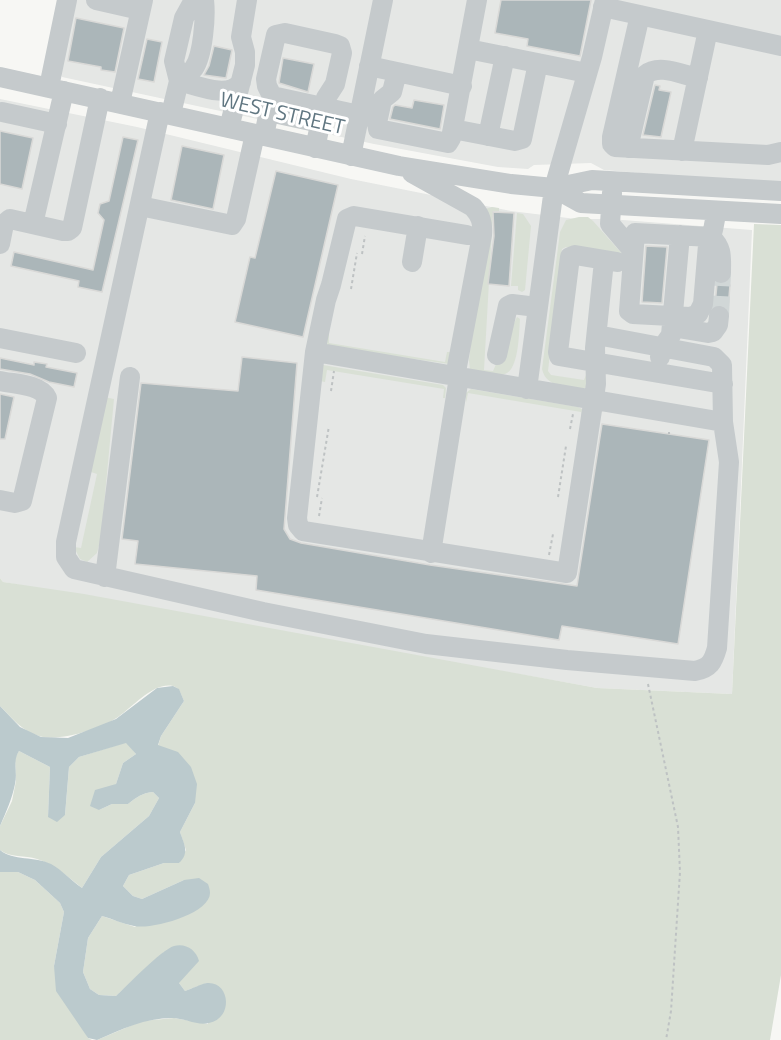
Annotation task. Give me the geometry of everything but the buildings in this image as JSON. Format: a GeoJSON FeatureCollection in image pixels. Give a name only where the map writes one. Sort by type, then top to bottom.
{"type":"FeatureCollection","features":[{"type":"Feature","properties":{"kind":"street"},"geometry":{"type":"LineString","coordinates":[[33,224],[57,124],[57,89],[67,0]]}},
{"type":"Feature","properties":{"kind":"street"},"geometry":{"type":"LineString","coordinates":[[96,0],[142,5],[120,103]]}},
{"type":"Feature","properties":{"kind":"street"},"geometry":{"type":"LineString","coordinates":[[179,81],[174,61],[182,23],[194,0]]}},
{"type":"Feature","properties":{"kind":"street"},"geometry":{"type":"LineString","coordinates":[[202,0],[206,21],[196,62],[193,69],[179,81],[165,113],[140,206],[65,550],[67,561],[74,569],[263,612],[426,644],[567,660],[695,671],[704,669],[711,665],[717,648],[729,462],[723,422],[722,365],[717,359],[597,335]]}},
{"type":"Feature","properties":{"kind":"street"},"geometry":{"type":"LineString","coordinates":[[229,128],[246,58],[242,30],[247,0]]}},
{"type":"Feature","properties":{"kind":"street"},"geometry":{"type":"LineString","coordinates":[[351,156],[383,0]]}},
{"type":"Feature","properties":{"kind":"street"},"geometry":{"type":"LineString","coordinates":[[397,72],[392,92],[381,102],[378,129],[445,144],[450,141],[477,0]]}},
{"type":"Feature","properties":{"kind":"street"},"geometry":{"type":"LineString","coordinates":[[527,389],[554,188],[597,36],[604,3],[632,13],[781,46]]}},
{"type":"Feature","properties":{"kind":"street"},"geometry":{"type":"LineString","coordinates":[[597,36],[611,21],[632,13]]}},
{"type":"Feature","properties":{"kind":"street"},"geometry":{"type":"LineString","coordinates":[[632,13],[612,137],[612,144],[615,147],[768,155],[781,153]]}},
{"type":"Feature","properties":{"kind":"street"},"geometry":{"type":"LineString","coordinates":[[682,151],[708,30]]}},
{"type":"Feature","properties":{"kind":"street"},"geometry":{"type":"LineString","coordinates":[[140,206],[232,225],[236,219],[270,100],[266,79],[274,39],[280,33],[340,46],[342,53],[339,68],[323,111],[315,148]]}},
{"type":"Feature","properties":{"kind":"street"},"geometry":{"type":"LineString","coordinates":[[468,48],[587,73]]}},
{"type":"Feature","properties":{"kind":"street"},"geometry":{"type":"LineString","coordinates":[[488,136],[506,56]]}},
{"type":"Feature","properties":{"kind":"street"},"geometry":{"type":"LineString","coordinates":[[453,129],[515,141],[522,139],[538,63]]}},
{"type":"Feature","properties":{"kind":"street"},"geometry":{"type":"LineString","coordinates":[[339,68],[397,72],[462,86]]}},
{"type":"Feature","properties":{"kind":"street"},"geometry":{"type":"LineString","coordinates":[[628,148],[645,75],[658,69],[699,72]]}},
{"type":"Feature","properties":{"kind":"street","name":"WEST STREET"},"geometry":{"type":"LineString","coordinates":[[0,77],[351,156],[511,184],[554,188],[592,180],[781,191]]}},
{"type":"Feature","properties":{"kind":"street"},"geometry":{"type":"LineString","coordinates":[[179,81],[225,91],[233,90],[241,82]]}},
{"type":"Feature","properties":{"kind":"street"},"geometry":{"type":"LineString","coordinates":[[0,244],[6,221],[10,219],[63,231],[72,228],[100,98]]}},
{"type":"Feature","properties":{"kind":"street"},"geometry":{"type":"LineString","coordinates":[[270,100],[323,111],[359,115]]}},
{"type":"Feature","properties":{"kind":"street"},"geometry":{"type":"LineString","coordinates":[[2,112],[57,124]]}},
{"type":"Feature","properties":{"kind":"street"},"geometry":{"type":"LineString","coordinates":[[399,166],[464,202],[480,214],[483,224],[431,553]]}},
{"type":"Feature","properties":{"kind":"street"},"geometry":{"type":"LineString","coordinates":[[613,181],[611,227],[632,257]]}},
{"type":"Feature","properties":{"kind":"street","name":"WEST STREET"},"geometry":{"type":"LineString","coordinates":[[554,188],[581,203],[781,214]]}},
{"type":"Feature","properties":{"kind":"street"},"geometry":{"type":"LineString","coordinates":[[673,322],[693,317],[702,309],[708,245],[715,229],[716,211]]}},
{"type":"Feature","properties":{"kind":"street"},"geometry":{"type":"LineString","coordinates":[[467,235],[354,216],[349,217],[345,222],[315,352],[297,518],[300,528],[307,533],[567,573],[593,400],[604,261]]}},
{"type":"Feature","properties":{"kind":"street"},"geometry":{"type":"LineString","coordinates":[[412,262],[418,226]]}},
{"type":"Feature","properties":{"kind":"street"},"geometry":{"type":"LineString","coordinates":[[719,316],[718,325],[713,332],[708,333],[673,322],[631,313],[629,308],[634,235],[637,232],[711,237],[720,248],[721,273]]}},
{"type":"Feature","properties":{"kind":"street"},"geometry":{"type":"LineString","coordinates":[[657,373],[662,348],[670,339],[673,322],[680,235]]}},
{"type":"Feature","properties":{"kind":"street"},"geometry":{"type":"LineString","coordinates":[[632,257],[604,261],[597,257],[574,255],[570,257],[559,356],[723,384]]}},
{"type":"Feature","properties":{"kind":"street"},"geometry":{"type":"LineString","coordinates":[[497,355],[508,306],[512,304],[537,307]]}},
{"type":"Feature","properties":{"kind":"street"},"geometry":{"type":"LineString","coordinates":[[0,338],[76,353]]}},
{"type":"Feature","properties":{"kind":"street"},"geometry":{"type":"LineString","coordinates":[[315,352],[723,422]]}},
{"type":"Feature","properties":{"kind":"street"},"geometry":{"type":"LineString","coordinates":[[104,371],[131,369],[105,577]]}},
{"type":"Feature","properties":{"kind":"street"},"geometry":{"type":"LineString","coordinates":[[0,381],[38,389],[47,398],[22,501],[15,504],[0,500]]}},
{"type":"Feature","properties":{"kind":"path"},"geometry":{"type":"LineString","coordinates":[[362,254],[369,218]]}},
{"type":"Feature","properties":{"kind":"path"},"geometry":{"type":"LineString","coordinates":[[351,289],[357,254]]}},
{"type":"Feature","properties":{"kind":"path"},"geometry":{"type":"LineString","coordinates":[[331,391],[334,371]]}},
{"type":"Feature","properties":{"kind":"path"},"geometry":{"type":"LineString","coordinates":[[570,429],[573,411]]}},
{"type":"Feature","properties":{"kind":"path"},"geometry":{"type":"LineString","coordinates":[[317,497],[329,426]]}},
{"type":"Feature","properties":{"kind":"path"},"geometry":{"type":"LineString","coordinates":[[558,497],[566,446]]}},
{"type":"Feature","properties":{"kind":"path"},"geometry":{"type":"LineString","coordinates":[[319,516],[322,498]]}},
{"type":"Feature","properties":{"kind":"path"},"geometry":{"type":"LineString","coordinates":[[645,667],[678,827],[680,872],[672,1011],[666,1040]]}},
{"type":"Feature","properties":{"kind":"shaded area"},"geometry":{"type":"Polygon","coordinates":[[[74,0],[781,0],[781,185],[604,170],[591,163],[534,165],[528,169],[498,167],[374,144],[62,77],[59,70],[74,0]]]}},
{"type":"Feature","properties":{"kind":"shaded area"},"geometry":{"type":"Polygon","coordinates":[[[0,99],[137,127],[351,179],[511,211],[576,219],[610,219],[752,230],[732,694],[597,688],[3,582],[0,578],[0,99]]]}},
{"type":"Feature","properties":{"kind":"shaded area"},"geometry":{"type":"Polygon","coordinates":[[[492,207],[499,208],[499,211],[493,211],[484,370],[493,371],[517,317],[520,319],[516,358],[510,371],[501,375],[470,370],[469,360],[482,210],[492,207]]]}},
{"type":"Feature","properties":{"kind":"shaded area"},"geometry":{"type":"Polygon","coordinates":[[[517,213],[523,214],[531,226],[525,290],[522,292],[518,290],[518,286],[511,286],[517,213]]]}},
{"type":"Feature","properties":{"kind":"shaded area"},"geometry":{"type":"Polygon","coordinates":[[[588,217],[593,221],[623,255],[566,247],[562,249],[548,371],[551,375],[584,380],[588,370],[584,389],[553,383],[544,375],[542,369],[560,232],[566,220],[588,217]]]}},
{"type":"Feature","properties":{"kind":"shaded area"},"geometry":{"type":"Polygon","coordinates":[[[754,224],[781,225],[781,975],[770,1040],[97,1040],[142,1021],[174,1018],[208,1024],[207,983],[185,991],[164,952],[116,996],[99,995],[90,989],[83,972],[88,938],[102,916],[135,927],[184,880],[142,899],[133,896],[123,886],[129,875],[164,863],[179,863],[186,850],[180,832],[195,803],[158,746],[161,736],[184,701],[177,688],[166,686],[151,691],[111,722],[91,730],[57,737],[39,736],[27,731],[0,706],[0,578],[3,582],[84,594],[597,688],[732,694],[754,224]]]}},
{"type":"Feature","properties":{"kind":"shaded area"},"geometry":{"type":"Polygon","coordinates":[[[329,331],[329,343],[445,362],[447,352],[451,352],[449,364],[323,346],[329,331]]]}},
{"type":"Feature","properties":{"kind":"shaded area"},"geometry":{"type":"Polygon","coordinates":[[[323,365],[443,385],[446,388],[445,398],[443,398],[444,389],[327,370],[325,382],[320,381],[323,365]]]}},
{"type":"Feature","properties":{"kind":"shaded area"},"geometry":{"type":"Polygon","coordinates":[[[471,389],[578,407],[582,409],[581,421],[581,412],[468,393],[466,403],[466,393],[471,389]]]}},
{"type":"Feature","properties":{"kind":"shaded area"},"geometry":{"type":"Polygon","coordinates":[[[104,397],[114,399],[101,537],[97,553],[87,562],[80,559],[74,547],[81,548],[97,474],[88,471],[104,397]]]}},
{"type":"Feature","properties":{"kind":"shaded area"},"geometry":{"type":"Polygon","coordinates":[[[173,686],[179,689],[184,701],[161,736],[158,745],[178,752],[191,767],[197,784],[195,803],[180,832],[185,848],[184,856],[179,863],[164,863],[129,875],[123,886],[133,896],[142,899],[184,880],[199,878],[208,884],[210,893],[201,908],[166,923],[142,927],[102,916],[88,938],[83,972],[90,989],[99,995],[116,996],[161,954],[174,946],[183,946],[193,951],[199,961],[179,983],[185,991],[207,983],[215,984],[224,993],[225,1008],[217,1020],[209,1023],[162,1018],[134,1025],[97,1040],[88,1038],[56,991],[54,966],[64,912],[60,903],[35,880],[18,872],[0,872],[0,850],[11,856],[51,864],[82,888],[101,857],[149,816],[159,798],[153,792],[146,793],[128,804],[112,804],[99,810],[90,806],[95,790],[116,784],[123,763],[136,754],[126,743],[79,757],[69,767],[65,815],[57,822],[48,817],[50,767],[19,751],[16,759],[14,790],[0,826],[0,706],[20,727],[41,737],[68,738],[116,719],[157,688],[173,686]]]}},
{"type":"Feature","properties":{"kind":"shaded area"},"geometry":{"type":"Polygon","coordinates":[[[127,742],[136,754],[123,763],[116,784],[99,810],[112,804],[128,804],[140,796],[153,792],[159,798],[149,816],[101,857],[82,888],[61,871],[43,861],[4,853],[0,850],[0,826],[12,801],[16,781],[15,757],[19,751],[50,767],[48,817],[65,815],[69,767],[79,757],[127,742]]]}},
{"type":"Feature","properties":{"kind":"shaded area"},"geometry":{"type":"Polygon","coordinates":[[[0,872],[18,872],[35,880],[60,903],[64,912],[54,966],[88,1038],[92,1040],[0,1040],[0,872]]]}},
{"type":"Feature","properties":{"kind":"tunnel"},"geometry":{"type":"LineString","coordinates":[[719,316],[721,273]]}}]}
